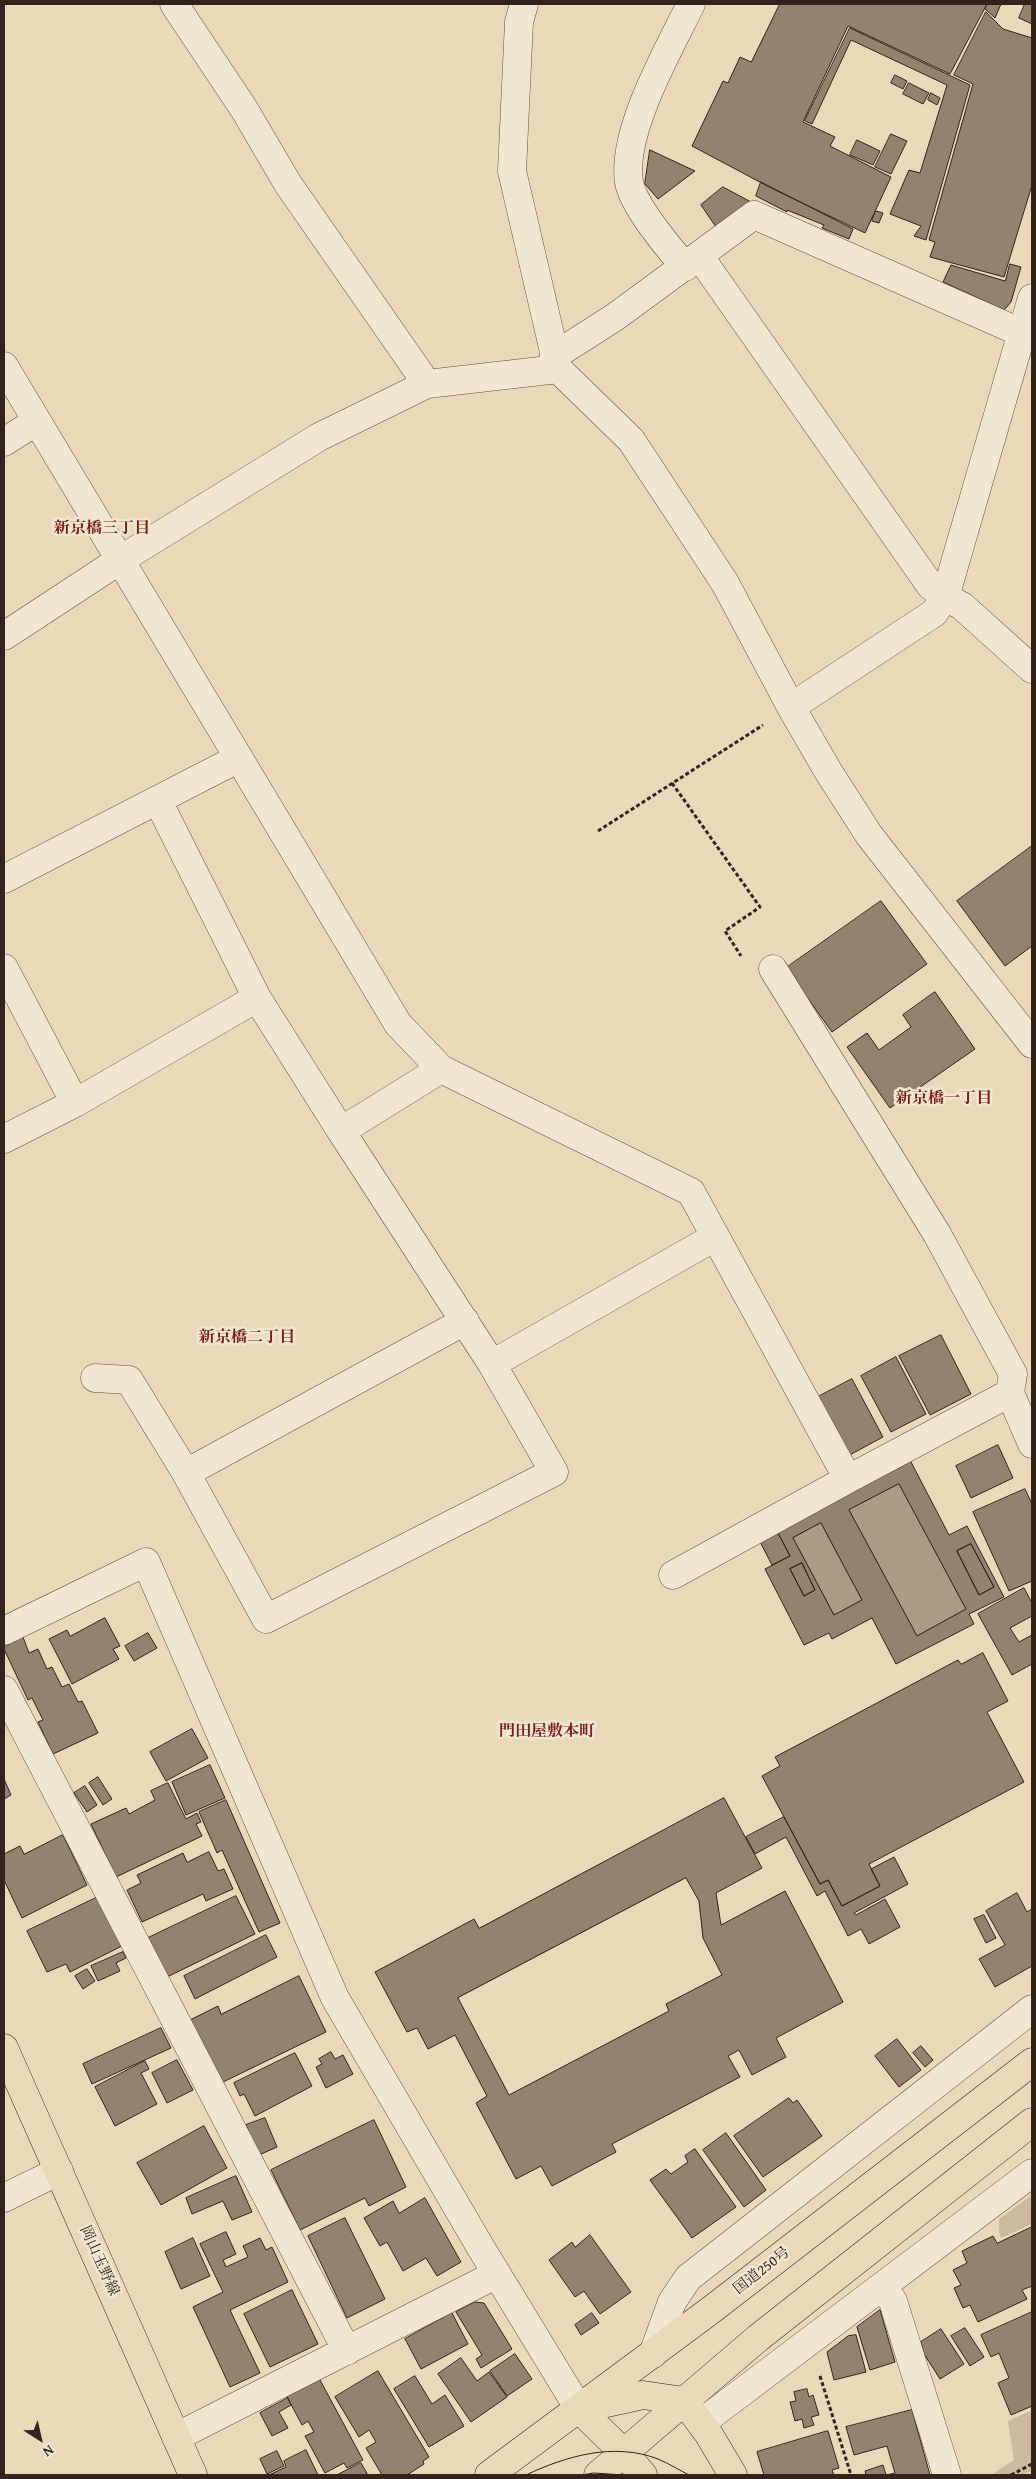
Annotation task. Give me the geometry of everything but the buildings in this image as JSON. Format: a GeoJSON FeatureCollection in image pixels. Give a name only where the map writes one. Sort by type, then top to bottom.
{"type":"FeatureCollection","features":[{"type":"Feature","properties":{"kind":"main road","name":"岡山玉野線"},"geometry":{"type":"LineString","coordinates":[[4,2048],[193,2475]]}},
{"type":"Feature","properties":{"kind":"main road","name":"国道250号"},"geometry":{"type":"LineString","coordinates":[[489,2475],[652,2354],[1032,2062]]}},
{"type":"Feature","properties":{"kind":"main road"},"geometry":{"type":"LineString","coordinates":[[598,2475],[758,2338],[1032,2122]]}},
{"type":"Feature","properties":{"kind":"main road"},"geometry":{"type":"LineString","coordinates":[[579,2409],[643,2395],[684,2401],[701,2423],[733,2475]]}},
{"type":"Feature","properties":{"kind":"main road"},"geometry":{"type":"LineString","coordinates":[[579,2409],[624,2453],[642,2475]]}},
{"type":"Feature","properties":{"kind":"street"},"geometry":{"type":"LineString","coordinates":[[174,4],[244,109],[288,184],[427,384]]}},
{"type":"Feature","properties":{"kind":"street"},"geometry":{"type":"LineString","coordinates":[[524,4],[519,22],[512,171],[556,362],[631,440],[725,583],[828,772],[869,835],[1032,1044]]}},
{"type":"Feature","properties":{"kind":"street"},"geometry":{"type":"LineString","coordinates":[[691,4],[647,97],[633,136],[628,164],[629,183],[639,205],[666,245],[692,262],[930,585],[944,597],[962,606],[1032,669]]}},
{"type":"Feature","properties":{"kind":"street"},"geometry":{"type":"LineString","coordinates":[[4,636],[120,560],[319,437],[427,384],[556,362],[754,216],[1022,333]]}},
{"type":"Feature","properties":{"kind":"street"},"geometry":{"type":"LineString","coordinates":[[791,707],[934,613],[944,597],[1032,298]]}},
{"type":"Feature","properties":{"kind":"street"},"geometry":{"type":"LineString","coordinates":[[4,366],[398,1024],[441,1069],[691,1192],[848,1478]]}},
{"type":"Feature","properties":{"kind":"street"},"geometry":{"type":"LineString","coordinates":[[4,442],[37,421]]}},
{"type":"Feature","properties":{"kind":"street"},"geometry":{"type":"LineString","coordinates":[[4,879],[239,758]]}},
{"type":"Feature","properties":{"kind":"street"},"geometry":{"type":"LineString","coordinates":[[95,1378],[129,1380],[186,1473],[266,1619],[554,1472],[492,1364],[257,998],[158,801]]}},
{"type":"Feature","properties":{"kind":"street"},"geometry":{"type":"LineString","coordinates":[[4,968],[75,1102]]}},
{"type":"Feature","properties":{"kind":"street"},"geometry":{"type":"LineString","coordinates":[[772,969],[937,1234],[1013,1374],[1010,1393],[1032,1444]]}},
{"type":"Feature","properties":{"kind":"street"},"geometry":{"type":"LineString","coordinates":[[4,1139],[75,1102],[257,998]]}},
{"type":"Feature","properties":{"kind":"street"},"geometry":{"type":"LineString","coordinates":[[341,1131],[441,1069]]}},
{"type":"Feature","properties":{"kind":"street"},"geometry":{"type":"LineString","coordinates":[[492,1364],[715,1236]]}},
{"type":"Feature","properties":{"kind":"street"},"geometry":{"type":"LineString","coordinates":[[186,1473],[465,1321]]}},
{"type":"Feature","properties":{"kind":"street"},"geometry":{"type":"LineString","coordinates":[[673,1575],[848,1478],[1010,1393]]}},
{"type":"Feature","properties":{"kind":"street"},"geometry":{"type":"LineString","coordinates":[[4,1631],[146,1562],[335,1998],[497,2274],[579,2409]]}},
{"type":"Feature","properties":{"kind":"street"},"geometry":{"type":"LineString","coordinates":[[4,1690],[347,2351]]}},
{"type":"Feature","properties":{"kind":"street"},"geometry":{"type":"LineString","coordinates":[[652,2354],[672,2302],[688,2278],[1032,2009]]}},
{"type":"Feature","properties":{"kind":"street"},"geometry":{"type":"LineString","coordinates":[[4,2198],[59,2171]]}},
{"type":"Feature","properties":{"kind":"street"},"geometry":{"type":"LineString","coordinates":[[701,2423],[1032,2173]]}},
{"type":"Feature","properties":{"kind":"street"},"geometry":{"type":"LineString","coordinates":[[176,2437],[497,2274]]}},
{"type":"Feature","properties":{"kind":"street"},"geometry":{"type":"LineString","coordinates":[[882,2287],[893,2302],[947,2475]]}},
{"type":"Feature","properties":{"kind":"path"},"geometry":{"type":"LineString","coordinates":[[598,831],[791,707]]}},
{"type":"Feature","properties":{"kind":"path"},"geometry":{"type":"LineString","coordinates":[[672,783],[760,906],[724,931],[756,978],[772,969]]}},
{"type":"Feature","properties":{"kind":"path"},"geometry":{"type":"LineString","coordinates":[[806,2344],[814,2357],[851,2475]]}},
{"type":"Feature","properties":{"kind":"path"},"geometry":{"type":"LineString","coordinates":[[1011,2475],[1032,2464]]}},
{"type":"Feature","properties":{"kind":"shaded area"},"geometry":{"type":"Polygon","coordinates":[[[899,1484],[966,1609],[917,1636],[849,1510],[899,1484]]]}},
{"type":"Feature","properties":{"kind":"shaded area"},"geometry":{"type":"Polygon","coordinates":[[[821,1523],[862,1600],[834,1615],[793,1538],[821,1523]]]}},
{"type":"Feature","properties":{"kind":"shaded area"},"geometry":{"type":"Polygon","coordinates":[[[1032,2195],[1032,2224],[1001,2238],[999,2219],[1032,2195]]]}},
{"type":"Feature","properties":{"kind":"shaded area"},"geometry":{"type":"Polygon","coordinates":[[[1032,2410],[1032,2471],[1020,2475],[991,2475],[1014,2460],[1008,2421],[1032,2410]]]}},
{"type":"Feature","properties":{"kind":"tram line"},"geometry":{"type":"LineString","coordinates":[[526,2475],[574,2457],[607,2452],[641,2454],[658,2459],[689,2475]]}},
{"type":"Feature","properties":{"kind":"tram line"},"geometry":{"type":"LineString","coordinates":[[581,2475],[594,2473],[624,2475]]}},
{"type":"Feature","properties":{"kind":"district","name":"新京橋三丁目"},"geometry":{"type":"Point","coordinates":[102,529]}},
{"type":"Feature","properties":{"kind":"district","name":"新京橋一丁目"},"geometry":{"type":"Point","coordinates":[944,1099]}},
{"type":"Feature","properties":{"kind":"district","name":"新京橋二丁目"},"geometry":{"type":"Point","coordinates":[247,1338]}},
{"type":"Feature","properties":{"kind":"district","name":"門田屋敷本町"},"geometry":{"type":"Point","coordinates":[547,1732]}}]}
